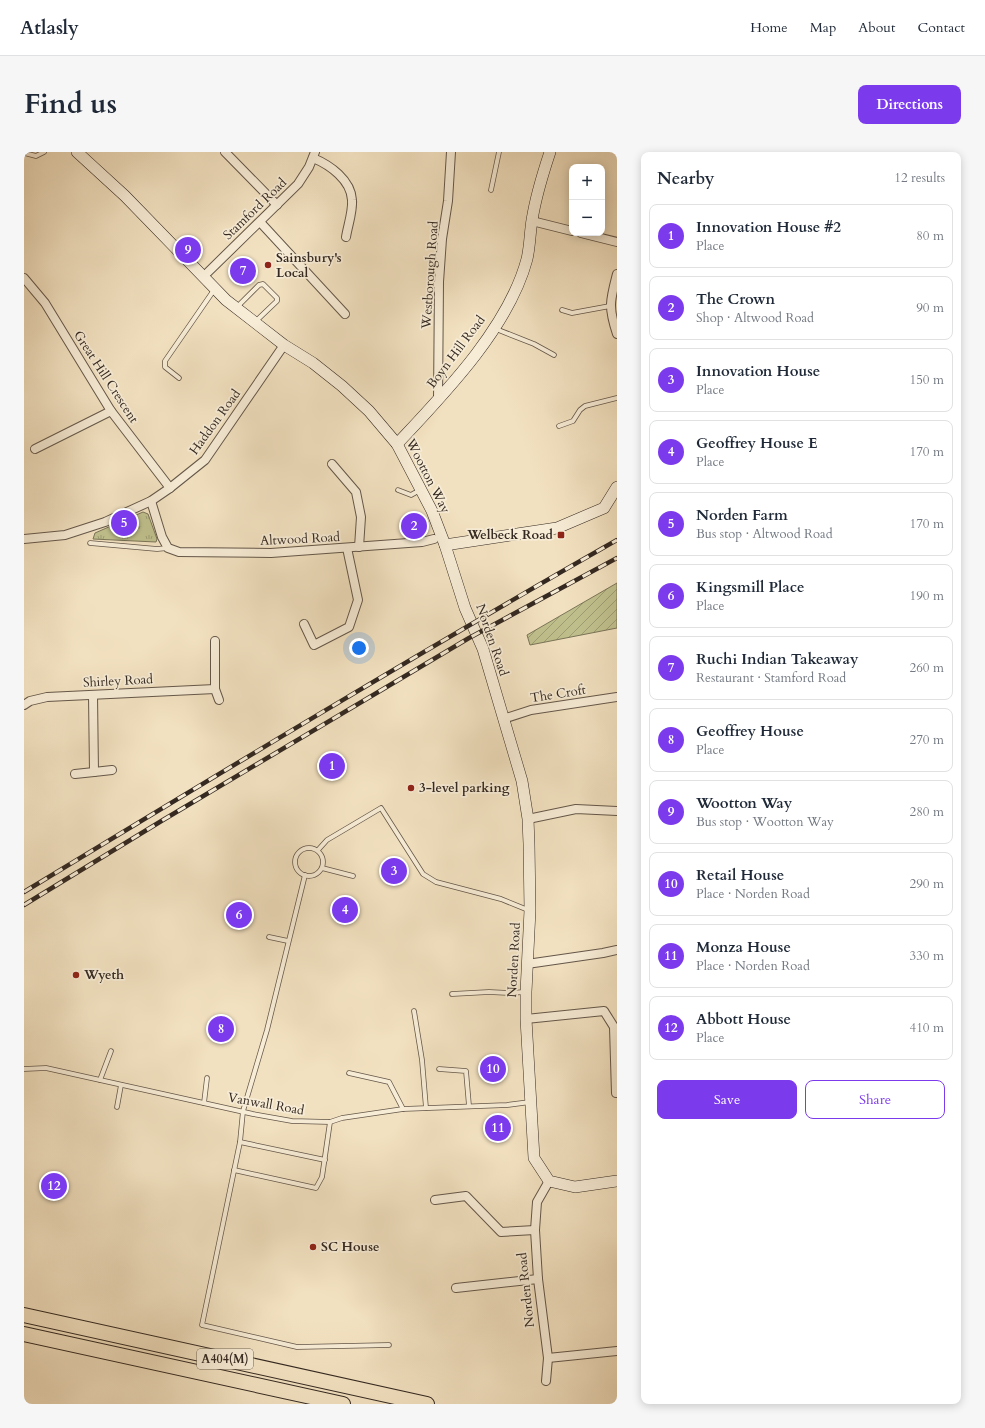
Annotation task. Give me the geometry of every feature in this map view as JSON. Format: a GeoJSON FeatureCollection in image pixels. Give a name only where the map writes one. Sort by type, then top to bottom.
{"type":"FeatureCollection","features":[{"type":"Feature","properties":{"kind":"highway","name":"A404(M)"},"geometry":{"type":"LineString","coordinates":[[24,1315],[427,1404]]}},
{"type":"Feature","properties":{"kind":"highway","name":"A404(M)"},"geometry":{"type":"LineString","coordinates":[[24,1334],[343,1404]]}},
{"type":"Feature","properties":{"kind":"street","name":"Wootton Way"},"geometry":{"type":"LineString","coordinates":[[77,152],[125,196],[215,289],[258,319],[284,345],[313,363],[342,386],[369,411],[397,444],[432,511],[445,545]]}},
{"type":"Feature","properties":{"kind":"street"},"geometry":{"type":"LineString","coordinates":[[225,152],[277,205]]}},
{"type":"Feature","properties":{"kind":"street","name":"Westborough Road"},"geometry":{"type":"LineString","coordinates":[[438,400],[439,282],[442,240],[448,201],[451,152]]}},
{"type":"Feature","properties":{"kind":"street","name":"Boyn Hill Road"},"geometry":{"type":"LineString","coordinates":[[397,444],[438,400],[486,341],[512,297],[527,258],[538,186],[550,152]]}},
{"type":"Feature","properties":{"kind":"street","name":"Stamford Road"},"geometry":{"type":"LineString","coordinates":[[203,277],[298,184],[304,176],[314,155]]}},
{"type":"Feature","properties":{"kind":"street"},"geometry":{"type":"LineString","coordinates":[[314,155],[340,176],[348,187],[352,199],[346,237]]}},
{"type":"Feature","properties":{"kind":"street"},"geometry":{"type":"LineString","coordinates":[[532,221],[569,230]]}},
{"type":"Feature","properties":{"kind":"street"},"geometry":{"type":"LineString","coordinates":[[260,222],[345,314]]}},
{"type":"Feature","properties":{"kind":"street"},"geometry":{"type":"LineString","coordinates":[[593,236],[617,242]]}},
{"type":"Feature","properties":{"kind":"street"},"geometry":{"type":"LineString","coordinates":[[617,274],[610,306],[611,316],[617,334]]}},
{"type":"Feature","properties":{"kind":"street","name":"Great Hill Crescent"},"geometry":{"type":"LineString","coordinates":[[24,278],[45,303],[111,411],[170,488]]}},
{"type":"Feature","properties":{"kind":"street","name":"Haddon Road"},"geometry":{"type":"LineString","coordinates":[[151,501],[205,460],[284,345]]}},
{"type":"Feature","properties":{"kind":"street"},"geometry":{"type":"LineString","coordinates":[[35,449],[111,411]]}},
{"type":"Feature","properties":{"kind":"street"},"geometry":{"type":"LineString","coordinates":[[332,464],[356,492],[361,517],[359,547]]}},
{"type":"Feature","properties":{"kind":"street"},"geometry":{"type":"LineString","coordinates":[[445,545],[557,528],[604,508],[617,488]]}},
{"type":"Feature","properties":{"kind":"street"},"geometry":{"type":"LineString","coordinates":[[24,539],[65,535],[105,522],[151,501],[162,536],[168,548]]}},
{"type":"Feature","properties":{"kind":"street","name":"Altwood Road"},"geometry":{"type":"LineString","coordinates":[[168,548],[179,552],[271,553],[422,542],[434,539]]}},
{"type":"Feature","properties":{"kind":"street","name":"Norden Road"},"geometry":{"type":"LineString","coordinates":[[445,545],[465,608],[483,649],[522,781],[528,819],[530,910],[526,1019],[530,1102],[534,1158],[549,1181],[537,1202],[535,1230],[538,1279],[548,1358],[546,1381]]}},
{"type":"Feature","properties":{"kind":"street"},"geometry":{"type":"LineString","coordinates":[[304,624],[314,645],[348,627],[358,600],[347,548]]}},
{"type":"Feature","properties":{"kind":"street"},"geometry":{"type":"LineString","coordinates":[[215,641],[215,689],[219,700]]}},
{"type":"Feature","properties":{"kind":"street","name":"Shirley Road"},"geometry":{"type":"LineString","coordinates":[[24,705],[30,701],[46,697],[215,689]]}},
{"type":"Feature","properties":{"kind":"street"},"geometry":{"type":"LineString","coordinates":[[93,695],[94,772]]}},
{"type":"Feature","properties":{"kind":"street","name":"The Croft"},"geometry":{"type":"LineString","coordinates":[[503,719],[531,710],[617,697]]}},
{"type":"Feature","properties":{"kind":"street"},"geometry":{"type":"LineString","coordinates":[[75,774],[112,770]]}},
{"type":"Feature","properties":{"kind":"street"},"geometry":{"type":"LineString","coordinates":[[528,819],[576,809],[617,811]]}},
{"type":"Feature","properties":{"kind":"street"},"geometry":{"type":"LineString","coordinates":[[527,964],[617,950]]}},
{"type":"Feature","properties":{"kind":"street"},"geometry":{"type":"LineString","coordinates":[[526,1019],[604,1011],[614,1027],[616,1093]]}},
{"type":"Feature","properties":{"kind":"street"},"geometry":{"type":"LineString","coordinates":[[549,1181],[575,1187],[617,1181]]}},
{"type":"Feature","properties":{"kind":"street"},"geometry":{"type":"LineString","coordinates":[[435,1200],[466,1196],[501,1232],[535,1230]]}},
{"type":"Feature","properties":{"kind":"street"},"geometry":{"type":"LineString","coordinates":[[456,1288],[538,1279]]}},
{"type":"Feature","properties":{"kind":"street"},"geometry":{"type":"LineString","coordinates":[[548,1358],[617,1350]]}},
{"type":"Feature","properties":{"kind":"lane"},"geometry":{"type":"LineString","coordinates":[[24,153],[36,156],[44,152]]}},
{"type":"Feature","properties":{"kind":"lane"},"geometry":{"type":"LineString","coordinates":[[491,190],[499,152]]}},
{"type":"Feature","properties":{"kind":"lane"},"geometry":{"type":"LineString","coordinates":[[239,305],[259,285],[263,284],[277,298],[277,301],[258,319]]}},
{"type":"Feature","properties":{"kind":"lane"},"geometry":{"type":"LineString","coordinates":[[179,378],[164,367],[165,361],[215,289]]}},
{"type":"Feature","properties":{"kind":"lane"},"geometry":{"type":"LineString","coordinates":[[562,310],[572,314],[610,306]]}},
{"type":"Feature","properties":{"kind":"lane"},"geometry":{"type":"LineString","coordinates":[[494,328],[534,344],[554,355]]}},
{"type":"Feature","properties":{"kind":"lane"},"geometry":{"type":"LineString","coordinates":[[559,426],[573,421],[580,410],[585,406],[617,398]]}},
{"type":"Feature","properties":{"kind":"lane"},"geometry":{"type":"LineString","coordinates":[[398,490],[411,495],[420,490]]}},
{"type":"Feature","properties":{"kind":"lane","name":"Altwood Road"},"geometry":{"type":"LineString","coordinates":[[90,543],[158,549],[168,548]]}},
{"type":"Feature","properties":{"kind":"lane"},"geometry":{"type":"LineString","coordinates":[[318,850],[327,840],[381,808],[423,874],[436,882],[501,899],[530,910]]}},
{"type":"Feature","properties":{"kind":"lane"},"geometry":{"type":"LineString","coordinates":[[306,848],[318,850],[323,857],[324,864],[318,874],[313,876],[300,873],[297,869],[295,859],[297,855],[306,848]]}},
{"type":"Feature","properties":{"kind":"lane"},"geometry":{"type":"LineString","coordinates":[[322,868],[352,876]]}},
{"type":"Feature","properties":{"kind":"lane"},"geometry":{"type":"LineString","coordinates":[[305,875],[267,1030],[243,1111],[240,1142],[202,1325],[297,1347],[389,1345]]}},
{"type":"Feature","properties":{"kind":"lane"},"geometry":{"type":"LineString","coordinates":[[269,937],[288,941]]}},
{"type":"Feature","properties":{"kind":"lane"},"geometry":{"type":"LineString","coordinates":[[452,994],[526,992]]}},
{"type":"Feature","properties":{"kind":"lane"},"geometry":{"type":"LineString","coordinates":[[414,1010],[422,1060],[426,1108]]}},
{"type":"Feature","properties":{"kind":"lane"},"geometry":{"type":"LineString","coordinates":[[100,1080],[111,1051]]}},
{"type":"Feature","properties":{"kind":"lane","name":"Vanwall Road"},"geometry":{"type":"LineString","coordinates":[[24,1069],[46,1068],[253,1114],[292,1121],[330,1122],[342,1118],[403,1109],[507,1105],[530,1102]]}},
{"type":"Feature","properties":{"kind":"lane"},"geometry":{"type":"LineString","coordinates":[[439,1069],[466,1071],[469,1106]]}},
{"type":"Feature","properties":{"kind":"lane"},"geometry":{"type":"LineString","coordinates":[[349,1073],[389,1082],[403,1109]]}},
{"type":"Feature","properties":{"kind":"lane"},"geometry":{"type":"LineString","coordinates":[[204,1103],[207,1078]]}},
{"type":"Feature","properties":{"kind":"lane"},"geometry":{"type":"LineString","coordinates":[[117,1107],[121,1085]]}},
{"type":"Feature","properties":{"kind":"lane"},"geometry":{"type":"LineString","coordinates":[[234,1170],[316,1188],[322,1176],[330,1122]]}},
{"type":"Feature","properties":{"kind":"lane"},"geometry":{"type":"LineString","coordinates":[[240,1142],[325,1160]]}},
{"type":"Feature","properties":{"kind":"green space"},"geometry":{"type":"Polygon","coordinates":[[[143,512],[148,514],[157,539],[156,542],[93,539],[95,533],[143,512]]]}},
{"type":"Feature","properties":{"kind":"green space"},"geometry":{"type":"Polygon","coordinates":[[[617,583],[617,628],[530,645],[527,635],[617,583]]]}},
{"type":"Feature","properties":{"kind":"railway"},"geometry":{"type":"LineString","coordinates":[[24,892],[393,670],[617,540]]}},
{"type":"Feature","properties":{"kind":"railway"},"geometry":{"type":"LineString","coordinates":[[24,905],[163,820],[469,638],[617,558]]}},
{"type":"Feature","properties":{"kind":"place","name":"Wootton Way"},"geometry":{"type":"Point","coordinates":[188,250]}},
{"type":"Feature","properties":{"kind":"place","name":"Sainsbury's Local"},"geometry":{"type":"Point","coordinates":[268,265]}},
{"type":"Feature","properties":{"kind":"place","name":"Ruchi Indian Takeaway"},"geometry":{"type":"Point","coordinates":[243,271]}},
{"type":"Feature","properties":{"kind":"place","name":"Norden Farm"},"geometry":{"type":"Point","coordinates":[124,523]}},
{"type":"Feature","properties":{"kind":"place","name":"The Crown"},"geometry":{"type":"Point","coordinates":[414,526]}},
{"type":"Feature","properties":{"kind":"place","name":"Welbeck Road"},"geometry":{"type":"Point","coordinates":[561,535]}},
{"type":"Feature","properties":{"kind":"place","name":"Innovation House #2"},"geometry":{"type":"Point","coordinates":[332,766]}},
{"type":"Feature","properties":{"kind":"place","name":"3-level parking"},"geometry":{"type":"Point","coordinates":[411,788]}},
{"type":"Feature","properties":{"kind":"place","name":"Innovation House"},"geometry":{"type":"Point","coordinates":[394,871]}},
{"type":"Feature","properties":{"kind":"place","name":"Geoffrey House E"},"geometry":{"type":"Point","coordinates":[345,910]}},
{"type":"Feature","properties":{"kind":"place","name":"Kingsmill Place"},"geometry":{"type":"Point","coordinates":[239,915]}},
{"type":"Feature","properties":{"kind":"place","name":"Wyeth"},"geometry":{"type":"Point","coordinates":[76,975]}},
{"type":"Feature","properties":{"kind":"place","name":"Geoffrey House"},"geometry":{"type":"Point","coordinates":[221,1029]}},
{"type":"Feature","properties":{"kind":"place","name":"Retail House"},"geometry":{"type":"Point","coordinates":[493,1069]}},
{"type":"Feature","properties":{"kind":"place","name":"Monza House"},"geometry":{"type":"Point","coordinates":[498,1128]}},
{"type":"Feature","properties":{"kind":"place","name":"Abbott House"},"geometry":{"type":"Point","coordinates":[54,1186]}},
{"type":"Feature","properties":{"kind":"place","name":"SC House"},"geometry":{"type":"Point","coordinates":[313,1247]}}]}
